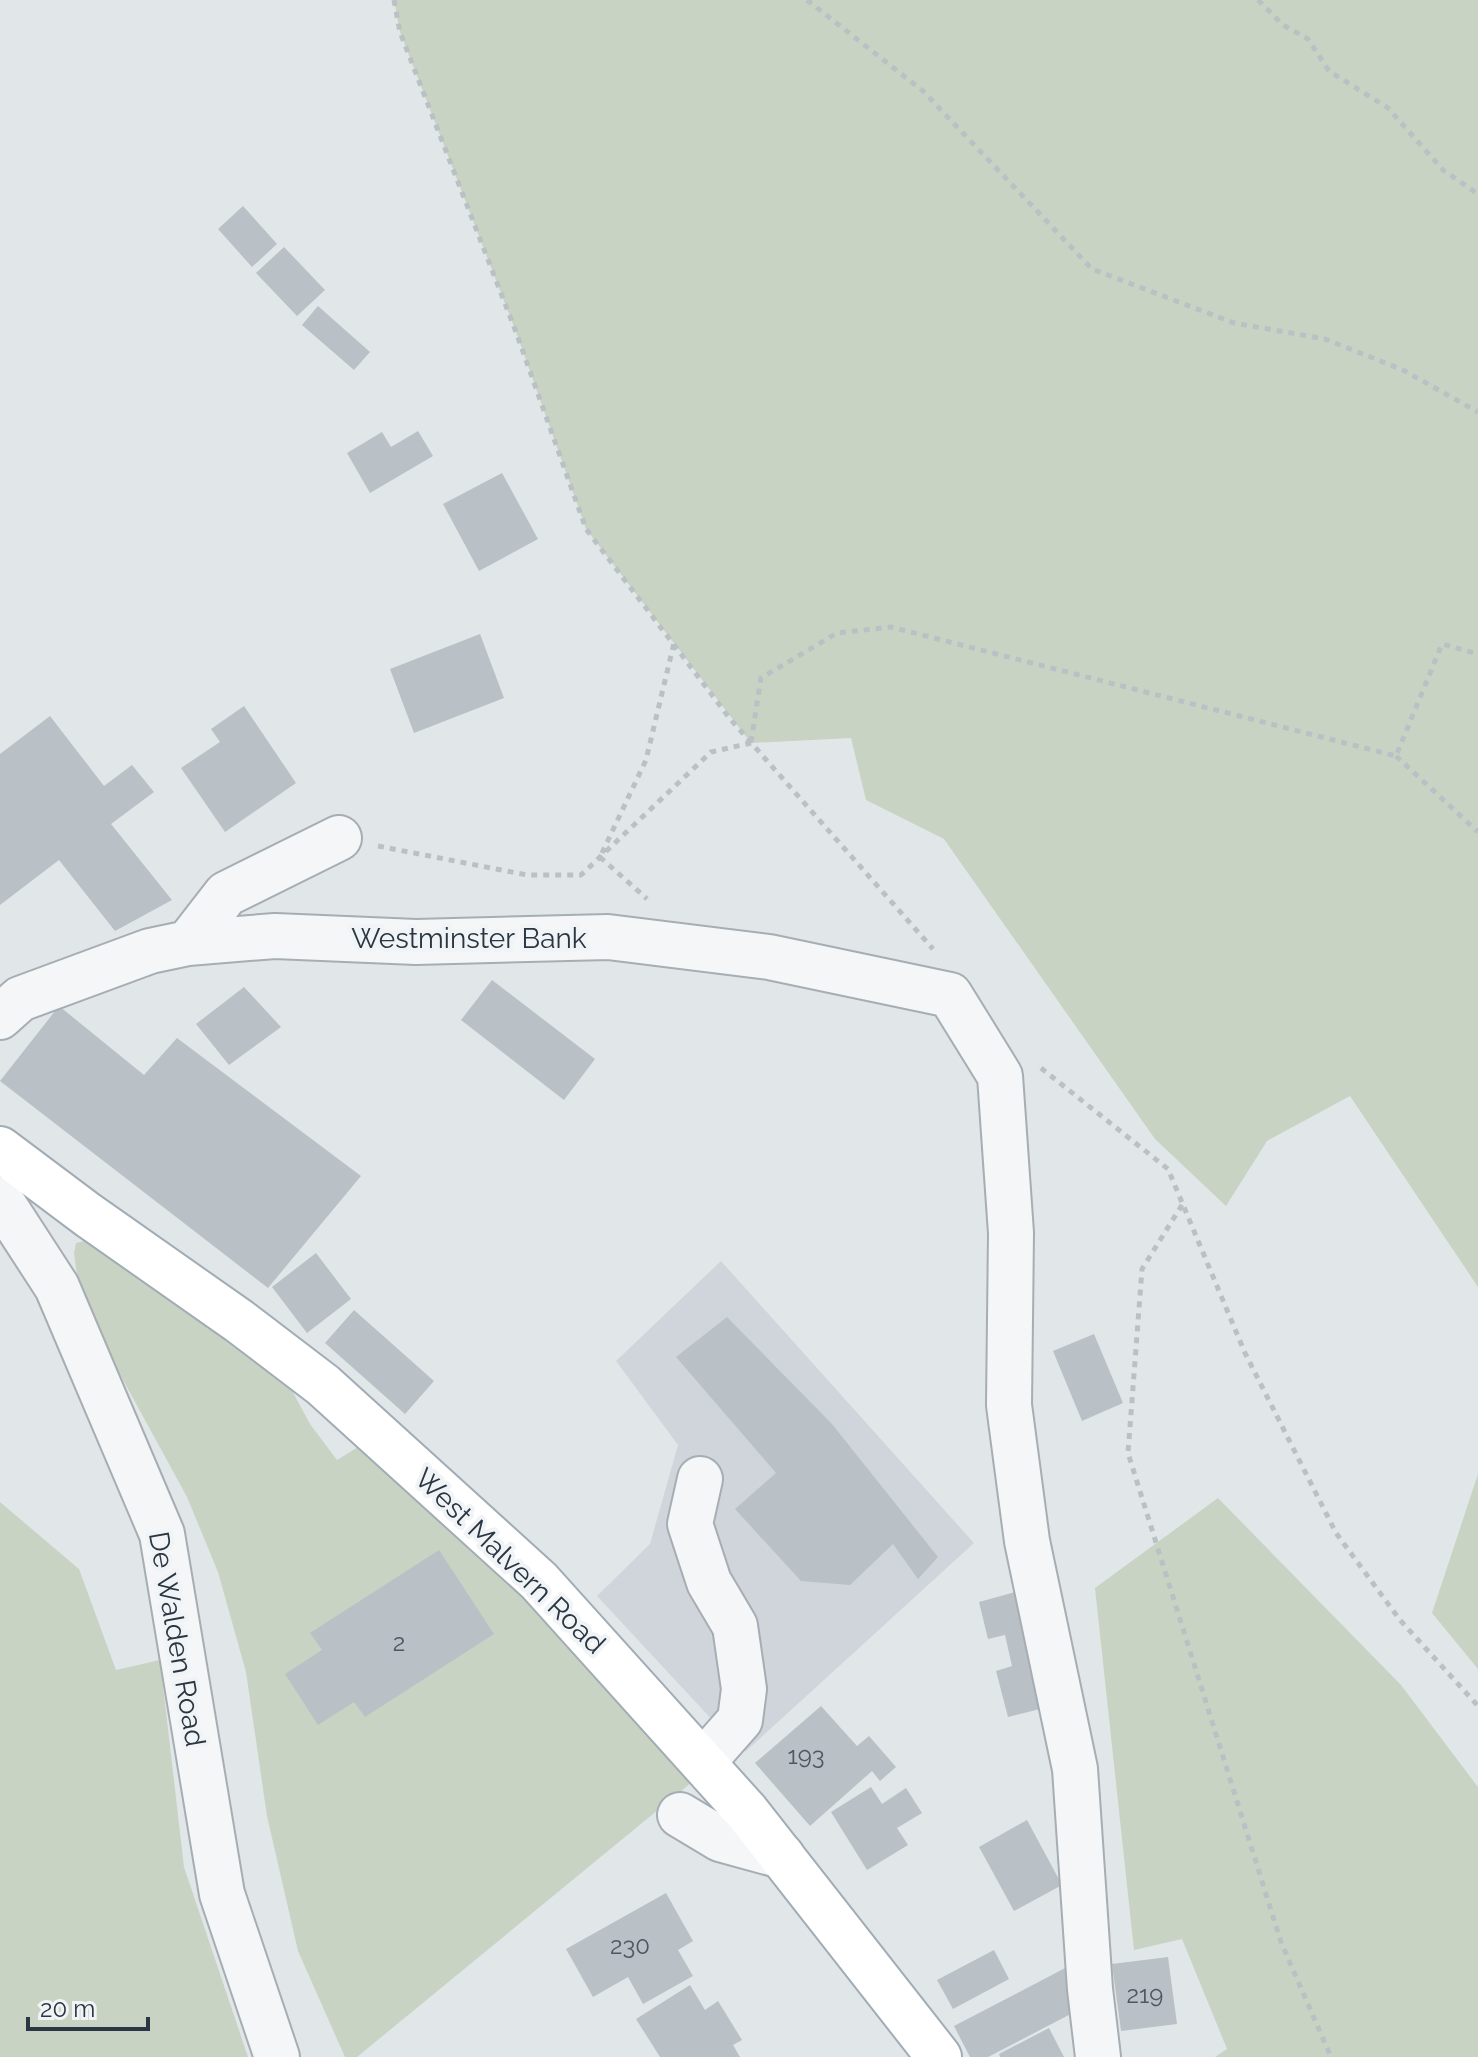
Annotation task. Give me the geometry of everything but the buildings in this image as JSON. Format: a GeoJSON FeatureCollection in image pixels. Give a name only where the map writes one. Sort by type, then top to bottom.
{"type":"FeatureCollection","features":[{"type":"Feature","properties":{"kind":"main road","name":"West Malvern Road"},"geometry":{"type":"LineString","coordinates":[[0,1149],[323,1385],[539,1581],[703,1762],[782,1856],[939,2057]]}},
{"type":"Feature","properties":{"kind":"street"},"geometry":{"type":"LineString","coordinates":[[188,943],[226,894],[339,838]]}},
{"type":"Feature","properties":{"kind":"street","name":"Westminster Bank"},"geometry":{"type":"LineString","coordinates":[[0,1017],[20,999],[150,951],[188,943],[275,936],[416,942],[608,937],[769,957],[950,995]]}},
{"type":"Feature","properties":{"kind":"street"},"geometry":{"type":"LineString","coordinates":[[950,995],[1000,1076],[1011,1233],[1009,1405],[1027,1541],[1075,1769],[1090,1989],[1098,2057]]}},
{"type":"Feature","properties":{"kind":"street","name":"De Walden Road"},"geometry":{"type":"LineString","coordinates":[[0,1199],[57,1287],[162,1534],[222,1894],[277,2057]]}},
{"type":"Feature","properties":{"kind":"street"},"geometry":{"type":"LineString","coordinates":[[700,1479],[690,1524],[709,1582],[735,1626],[744,1689],[740,1720],[703,1762]]}},
{"type":"Feature","properties":{"kind":"street"},"geometry":{"type":"LineString","coordinates":[[680,1815],[720,1839],[782,1856]]}},
{"type":"Feature","properties":{"kind":"path"},"geometry":{"type":"LineString","coordinates":[[394,0],[400,32],[516,332],[586,529],[751,743],[932,946],[950,995]]}},
{"type":"Feature","properties":{"kind":"path"},"geometry":{"type":"LineString","coordinates":[[807,0],[923,91],[1092,269],[1234,323],[1325,339],[1403,370],[1478,412]]}},
{"type":"Feature","properties":{"kind":"path"},"geometry":{"type":"LineString","coordinates":[[1258,0],[1283,25],[1308,39],[1329,71],[1388,108],[1443,170],[1478,194]]}},
{"type":"Feature","properties":{"kind":"path"},"geometry":{"type":"LineString","coordinates":[[751,743],[761,678],[837,633],[891,627],[1396,756],[1478,832]]}},
{"type":"Feature","properties":{"kind":"path"},"geometry":{"type":"LineString","coordinates":[[600,857],[646,760],[674,642]]}},
{"type":"Feature","properties":{"kind":"path"},"geometry":{"type":"LineString","coordinates":[[1396,756],[1442,644],[1478,654]]}},
{"type":"Feature","properties":{"kind":"path"},"geometry":{"type":"LineString","coordinates":[[339,838],[527,875],[581,875],[711,752],[751,743]]}},
{"type":"Feature","properties":{"kind":"path"},"geometry":{"type":"LineString","coordinates":[[1034,1063],[1168,1169],[1245,1353],[1336,1533],[1400,1620],[1478,1706]]}},
{"type":"Feature","properties":{"kind":"path"},"geometry":{"type":"LineString","coordinates":[[1182,1205],[1142,1269],[1128,1453],[1281,1942],[1331,2057]]}},
{"type":"Feature","properties":{"kind":"shaded area"},"geometry":{"type":"Polygon","coordinates":[[[721,1261],[974,1543],[745,1752],[740,1721],[717,1725],[597,1596],[650,1544],[678,1445],[616,1361],[721,1261]]]}},
{"type":"Feature","properties":{"kind":"green space"},"geometry":{"type":"Polygon","coordinates":[[[394,0],[1478,0],[1478,1287],[1350,1096],[1267,1141],[1226,1206],[1155,1139],[944,839],[866,800],[851,738],[751,743],[586,529],[516,332],[400,32],[394,0]]]}},
{"type":"Feature","properties":{"kind":"green space"},"geometry":{"type":"Polygon","coordinates":[[[88,1240],[288,1383],[310,1424],[337,1460],[363,1444],[481,1552],[692,1782],[357,2057],[345,2057],[298,1951],[267,1816],[246,1672],[218,1572],[187,1497],[104,1345],[77,1275],[76,1243],[88,1240]]]}},
{"type":"Feature","properties":{"kind":"green space"},"geometry":{"type":"Polygon","coordinates":[[[1478,1474],[1478,1669],[1432,1613],[1478,1474]]]}},
{"type":"Feature","properties":{"kind":"green space"},"geometry":{"type":"Polygon","coordinates":[[[1218,1498],[1401,1685],[1478,1787],[1478,2057],[1215,2057],[1227,2049],[1182,1939],[1134,1950],[1095,1588],[1218,1498]]]}},
{"type":"Feature","properties":{"kind":"green space"},"geometry":{"type":"Polygon","coordinates":[[[0,1502],[79,1569],[116,1670],[160,1660],[184,1867],[248,2057],[0,2057],[0,1502]]]}}]}
